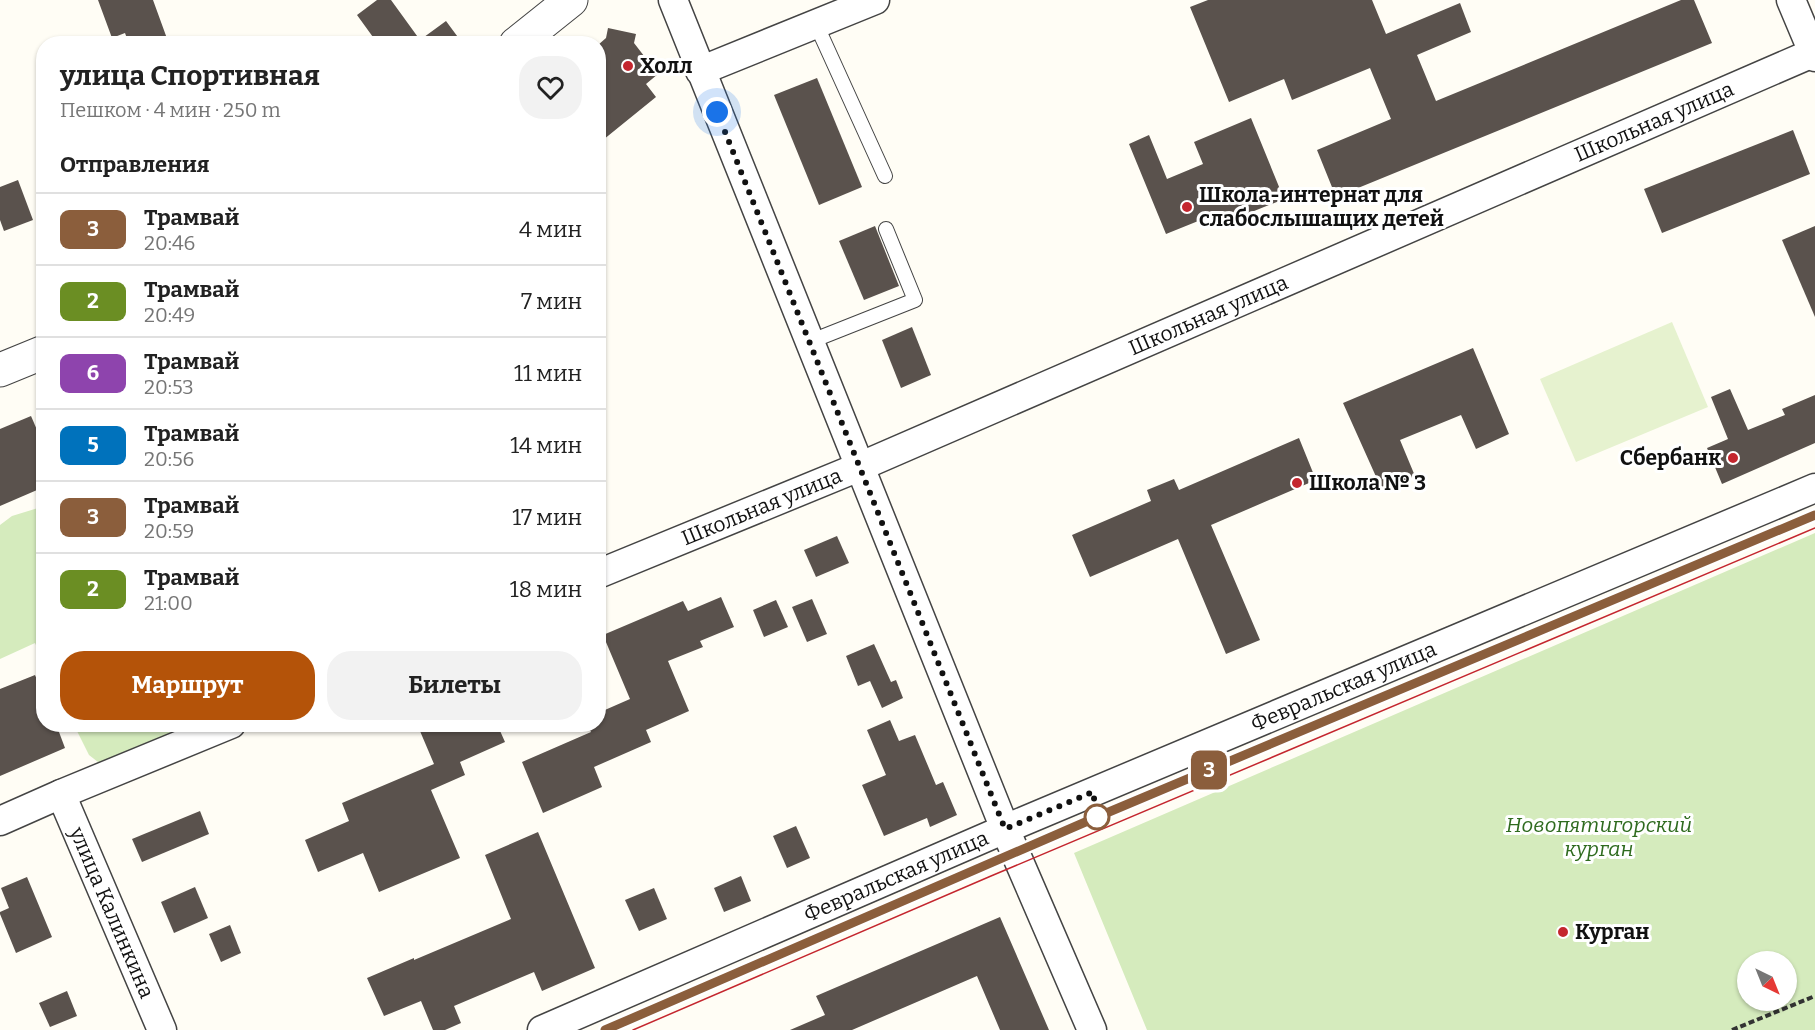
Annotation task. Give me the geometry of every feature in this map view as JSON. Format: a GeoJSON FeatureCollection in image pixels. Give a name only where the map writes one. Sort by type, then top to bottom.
{"type":"FeatureCollection","features":[{"type":"Feature","properties":{"kind":"street"},"geometry":{"type":"LineString","coordinates":[[526,36],[571,0]]}},
{"type":"Feature","properties":{"kind":"street"},"geometry":{"type":"LineString","coordinates":[[673,0],[1005,829],[1092,1030]]}},
{"type":"Feature","properties":{"kind":"street"},"geometry":{"type":"LineString","coordinates":[[700,71],[874,0]]}},
{"type":"Feature","properties":{"kind":"street"},"geometry":{"type":"LineString","coordinates":[[1791,0],[1814,54]]}},
{"type":"Feature","properties":{"kind":"street","name":"Школьная улица"},"geometry":{"type":"LineString","coordinates":[[606,571],[859,467],[1814,54]]}},
{"type":"Feature","properties":{"kind":"street"},"geometry":{"type":"LineString","coordinates":[[0,370],[36,355]]}},
{"type":"Feature","properties":{"kind":"street","name":"Февральская улица"},"geometry":{"type":"LineString","coordinates":[[542,1030],[1005,829],[1815,488]]}},
{"type":"Feature","properties":{"kind":"street"},"geometry":{"type":"LineString","coordinates":[[0,821],[212,732]]}},
{"type":"Feature","properties":{"kind":"street","name":"улица Калинкина"},"geometry":{"type":"LineString","coordinates":[[61,794],[162,1030]]}},
{"type":"Feature","properties":{"kind":"lane"},"geometry":{"type":"LineString","coordinates":[[816,24],[885,176]]}},
{"type":"Feature","properties":{"kind":"lane"},"geometry":{"type":"LineString","coordinates":[[809,342],[915,300],[886,229]]}},
{"type":"Feature","properties":{"kind":"path"},"geometry":{"type":"LineString","coordinates":[[1731,1030],[1815,996]]}},
{"type":"Feature","properties":{"kind":"green space"},"geometry":{"type":"Polygon","coordinates":[[[1672,322],[1708,407],[1576,462],[1540,379],[1672,322]]]}},
{"type":"Feature","properties":{"kind":"green space"},"geometry":{"type":"Polygon","coordinates":[[[36,509],[36,645],[35,643],[0,659],[0,525],[12,516],[36,509]]]}},
{"type":"Feature","properties":{"kind":"green space","name":"Новопятигорский курган"},"geometry":{"type":"Polygon","coordinates":[[[1815,533],[1815,1030],[1147,1030],[1074,853],[1815,533]]]}},
{"type":"Feature","properties":{"kind":"green space"},"geometry":{"type":"Polygon","coordinates":[[[78,732],[170,732],[169,741],[112,764],[98,762],[89,755],[78,732]]]}},
{"type":"Feature","properties":{"kind":"building"},"geometry":{"type":"Polygon","coordinates":[[[98,0],[153,0],[166,36],[126,36],[125,33],[111,36],[98,0]]]}},
{"type":"Feature","properties":{"kind":"building"},"geometry":{"type":"Polygon","coordinates":[[[377,0],[391,0],[417,36],[372,36],[357,15],[377,0]]]}},
{"type":"Feature","properties":{"kind":"building"},"geometry":{"type":"Polygon","coordinates":[[[1208,0],[1372,0],[1386,34],[1460,3],[1471,32],[1417,55],[1436,101],[1681,0],[1694,0],[1712,43],[1336,197],[1317,150],[1391,119],[1370,68],[1292,100],[1284,79],[1229,102],[1190,7],[1208,0]]]}},
{"type":"Feature","properties":{"kind":"building"},"geometry":{"type":"Polygon","coordinates":[[[446,21],[457,36],[425,36],[446,21]]]}},
{"type":"Feature","properties":{"kind":"building"},"geometry":{"type":"Polygon","coordinates":[[[608,28],[636,34],[634,43],[658,74],[646,84],[656,97],[606,138],[606,38],[608,28]]]}},
{"type":"Feature","properties":{"kind":"building"},"geometry":{"type":"Polygon","coordinates":[[[817,78],[862,187],[819,205],[774,95],[817,78]]]}},
{"type":"Feature","properties":{"kind":"building"},"geometry":{"type":"Polygon","coordinates":[[[1251,118],[1284,199],[1227,222],[1223,211],[1166,234],[1129,144],[1149,135],[1167,179],[1203,164],[1194,142],[1251,118]]]}},
{"type":"Feature","properties":{"kind":"building"},"geometry":{"type":"Polygon","coordinates":[[[1793,130],[1810,174],[1662,233],[1644,189],[1793,130]]]}},
{"type":"Feature","properties":{"kind":"building"},"geometry":{"type":"Polygon","coordinates":[[[18,180],[33,220],[4,231],[0,220],[0,187],[18,180]]]}},
{"type":"Feature","properties":{"kind":"building"},"geometry":{"type":"Polygon","coordinates":[[[875,226],[899,286],[864,300],[839,241],[875,226]]]}},
{"type":"Feature","properties":{"kind":"building"},"geometry":{"type":"Polygon","coordinates":[[[1815,226],[1815,317],[1782,240],[1815,226]]]}},
{"type":"Feature","properties":{"kind":"building"},"geometry":{"type":"Polygon","coordinates":[[[912,327],[931,375],[901,388],[882,340],[912,327]]]}},
{"type":"Feature","properties":{"kind":"building"},"geometry":{"type":"Polygon","coordinates":[[[1473,348],[1509,434],[1476,449],[1461,415],[1400,440],[1415,476],[1382,490],[1343,403],[1473,348]]]}},
{"type":"Feature","properties":{"kind":"building"},"geometry":{"type":"Polygon","coordinates":[[[1730,389],[1748,430],[1785,415],[1782,409],[1815,395],[1815,443],[1722,484],[1707,448],[1728,439],[1711,397],[1730,389]]]}},
{"type":"Feature","properties":{"kind":"building"},"geometry":{"type":"Polygon","coordinates":[[[31,416],[36,428],[36,490],[0,506],[0,429],[31,416]]]}},
{"type":"Feature","properties":{"kind":"building"},"geometry":{"type":"Polygon","coordinates":[[[1299,438],[1316,480],[1211,525],[1260,640],[1226,654],[1178,539],[1090,577],[1072,535],[1151,501],[1147,490],[1174,479],[1179,490],[1299,438]]]}},
{"type":"Feature","properties":{"kind":"building"},"geometry":{"type":"Polygon","coordinates":[[[837,536],[849,563],[816,577],[804,550],[837,536]]]}},
{"type":"Feature","properties":{"kind":"building"},"geometry":{"type":"Polygon","coordinates":[[[721,597],[734,627],[700,641],[703,647],[668,661],[689,711],[646,730],[651,742],[594,767],[602,787],[543,813],[522,762],[591,732],[606,732],[606,710],[630,699],[606,642],[606,634],[683,601],[688,611],[721,597]]]}},
{"type":"Feature","properties":{"kind":"building"},"geometry":{"type":"Polygon","coordinates":[[[812,599],[827,634],[807,642],[792,607],[812,599]]]}},
{"type":"Feature","properties":{"kind":"building"},"geometry":{"type":"Polygon","coordinates":[[[776,600],[788,627],[764,637],[753,610],[776,600]]]}},
{"type":"Feature","properties":{"kind":"building"},"geometry":{"type":"Polygon","coordinates":[[[874,644],[891,682],[896,680],[903,698],[882,708],[870,681],[858,686],[846,656],[874,644]]]}},
{"type":"Feature","properties":{"kind":"building"},"geometry":{"type":"Polygon","coordinates":[[[35,675],[36,732],[59,732],[65,748],[0,776],[0,689],[35,675]]]}},
{"type":"Feature","properties":{"kind":"building"},"geometry":{"type":"Polygon","coordinates":[[[890,720],[899,741],[915,735],[936,785],[943,782],[957,815],[930,827],[927,818],[884,836],[862,785],[886,775],[867,730],[890,720]]]}},
{"type":"Feature","properties":{"kind":"building"},"geometry":{"type":"Polygon","coordinates":[[[420,732],[501,732],[505,742],[460,762],[465,775],[431,790],[460,858],[379,892],[363,853],[318,872],[305,840],[349,821],[342,803],[434,764],[420,732]]]}},
{"type":"Feature","properties":{"kind":"building"},"geometry":{"type":"Polygon","coordinates":[[[200,811],[209,834],[142,862],[132,839],[200,811]]]}},
{"type":"Feature","properties":{"kind":"building"},"geometry":{"type":"Polygon","coordinates":[[[796,826],[810,858],[787,868],[773,836],[796,826]]]}},
{"type":"Feature","properties":{"kind":"building"},"geometry":{"type":"Polygon","coordinates":[[[538,832],[595,968],[542,991],[534,972],[454,1006],[461,1023],[445,1030],[433,1030],[421,1001],[384,1016],[367,978],[511,919],[485,855],[538,832]]]}},
{"type":"Feature","properties":{"kind":"building"},"geometry":{"type":"Polygon","coordinates":[[[741,876],[751,901],[724,912],[714,888],[741,876]]]}},
{"type":"Feature","properties":{"kind":"building"},"geometry":{"type":"Polygon","coordinates":[[[27,877],[52,937],[16,953],[0,914],[9,908],[1,888],[27,877]]]}},
{"type":"Feature","properties":{"kind":"building"},"geometry":{"type":"Polygon","coordinates":[[[195,887],[208,918],[174,933],[161,902],[195,887]]]}},
{"type":"Feature","properties":{"kind":"building"},"geometry":{"type":"Polygon","coordinates":[[[654,888],[667,919],[639,931],[625,900],[654,888]]]}},
{"type":"Feature","properties":{"kind":"building"},"geometry":{"type":"Polygon","coordinates":[[[1000,917],[1049,1030],[1000,1030],[977,976],[852,1030],[790,1030],[825,1015],[816,996],[1000,917]]]}},
{"type":"Feature","properties":{"kind":"building"},"geometry":{"type":"Polygon","coordinates":[[[230,925],[241,953],[221,962],[209,934],[230,925]]]}},
{"type":"Feature","properties":{"kind":"building"},"geometry":{"type":"Polygon","coordinates":[[[67,991],[77,1016],[50,1027],[39,1003],[67,991]]]}},
{"type":"Feature","properties":{"kind":"tram line"},"geometry":{"type":"LineString","coordinates":[[605,1030],[1097,817],[1815,515]]}},
{"type":"Feature","properties":{"kind":"tram line","name":"3"},"geometry":{"type":"LineString","coordinates":[[605,1030],[1097,817],[1815,515]]}},
{"type":"Feature","properties":{"kind":"tram line"},"geometry":{"type":"LineString","coordinates":[[633,1030],[991,876],[1815,528]]}},
{"type":"Feature","properties":{"kind":"place","name":"Холл"},"geometry":{"type":"Point","coordinates":[628,66]}},
{"type":"Feature","properties":{"kind":"place","name":"Школа-интернат для слабослышащих детей"},"geometry":{"type":"Point","coordinates":[1187,207]}},
{"type":"Feature","properties":{"kind":"place","name":"Сбербанк"},"geometry":{"type":"Point","coordinates":[1733,458]}},
{"type":"Feature","properties":{"kind":"place","name":"Школа № 3"},"geometry":{"type":"Point","coordinates":[1297,483]}},
{"type":"Feature","properties":{"kind":"place","name":"Курган"},"geometry":{"type":"Point","coordinates":[1563,932]}},
{"type":"Feature","properties":{"kind":"route"},"geometry":{"type":"LineString","coordinates":[[717,112],[1005,829],[1093,792],[1097,817]]}}]}
